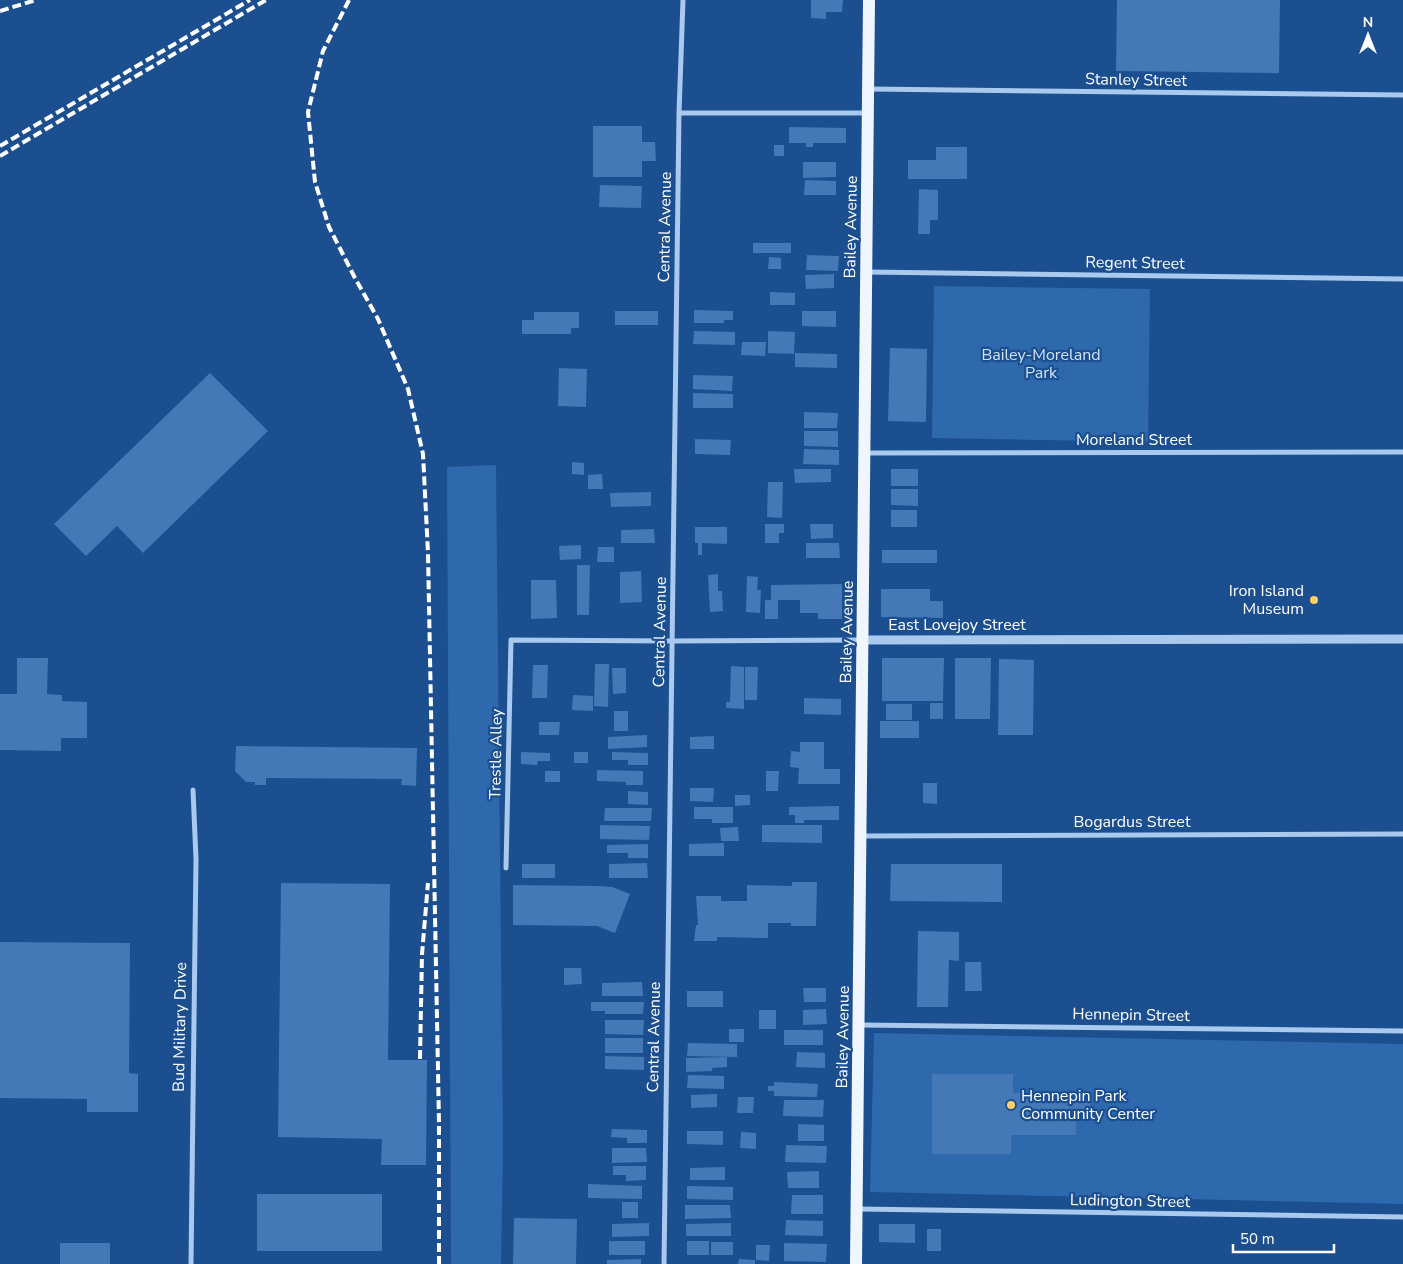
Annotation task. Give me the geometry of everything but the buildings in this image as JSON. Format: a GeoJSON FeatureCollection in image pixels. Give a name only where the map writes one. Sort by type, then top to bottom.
{"type":"FeatureCollection","features":[{"type":"Feature","properties":{"kind":"main road","name":"Bailey Avenue"},"geometry":{"type":"LineString","coordinates":[[856,1264],[869,0]]}},
{"type":"Feature","properties":{"kind":"street","name":"Central Avenue"},"geometry":{"type":"LineString","coordinates":[[664,1264],[679,113],[683,0]]}},
{"type":"Feature","properties":{"kind":"street","name":"Stanley Street"},"geometry":{"type":"LineString","coordinates":[[868,89],[1403,95]]}},
{"type":"Feature","properties":{"kind":"street"},"geometry":{"type":"LineString","coordinates":[[679,113],[868,114]]}},
{"type":"Feature","properties":{"kind":"street","name":"Regent Street"},"geometry":{"type":"LineString","coordinates":[[867,272],[1403,279]]}},
{"type":"Feature","properties":{"kind":"street","name":"Moreland Street"},"geometry":{"type":"LineString","coordinates":[[865,453],[1403,452]]}},
{"type":"Feature","properties":{"kind":"street","name":"East Lovejoy Street"},"geometry":{"type":"LineString","coordinates":[[510,640],[1403,639]]}},
{"type":"Feature","properties":{"kind":"street","name":"Trestle Alley"},"geometry":{"type":"LineString","coordinates":[[506,868],[510,640]]}},
{"type":"Feature","properties":{"kind":"street","name":"Bud Military Drive"},"geometry":{"type":"LineString","coordinates":[[190,1264],[196,859],[194,790]]}},
{"type":"Feature","properties":{"kind":"street","name":"Bogardus Street"},"geometry":{"type":"LineString","coordinates":[[861,836],[1403,834]]}},
{"type":"Feature","properties":{"kind":"street","name":"Hennepin Street"},"geometry":{"type":"LineString","coordinates":[[859,1025],[1403,1031]]}},
{"type":"Feature","properties":{"kind":"street","name":"Ludington Street"},"geometry":{"type":"LineString","coordinates":[[857,1209],[1403,1217]]}},
{"type":"Feature","properties":{"kind":"green space","name":"Bailey-Moreland Park"},"geometry":{"type":"Polygon","coordinates":[[[934,286],[1150,289],[1148,442],[932,438],[934,286]]]}},
{"type":"Feature","properties":{"kind":"green space"},"geometry":{"type":"Polygon","coordinates":[[[496,465],[503,1146],[501,1264],[451,1264],[447,467],[496,465]]]}},
{"type":"Feature","properties":{"kind":"green space"},"geometry":{"type":"Polygon","coordinates":[[[874,1033],[1403,1044],[1403,1204],[870,1192],[874,1033]]]}},
{"type":"Feature","properties":{"kind":"railway"},"geometry":{"type":"LineString","coordinates":[[0,11],[36,0]]}},
{"type":"Feature","properties":{"kind":"railway"},"geometry":{"type":"LineString","coordinates":[[0,146],[250,0]]}},
{"type":"Feature","properties":{"kind":"railway"},"geometry":{"type":"LineString","coordinates":[[0,156],[266,0]]}},
{"type":"Feature","properties":{"kind":"railway"},"geometry":{"type":"LineString","coordinates":[[349,0],[323,51],[308,112],[315,182],[329,227],[378,319],[408,389],[423,454],[428,553],[439,1123],[439,1264]]}},
{"type":"Feature","properties":{"kind":"railway"},"geometry":{"type":"LineString","coordinates":[[420,1059],[422,954],[428,883]]}},
{"type":"Feature","properties":{"kind":"place","name":"Iron Island Museum"},"geometry":{"type":"Point","coordinates":[1314,600]}},
{"type":"Feature","properties":{"kind":"place","name":"Hennepin Park Community Center"},"geometry":{"type":"Point","coordinates":[1011,1105]}}]}
